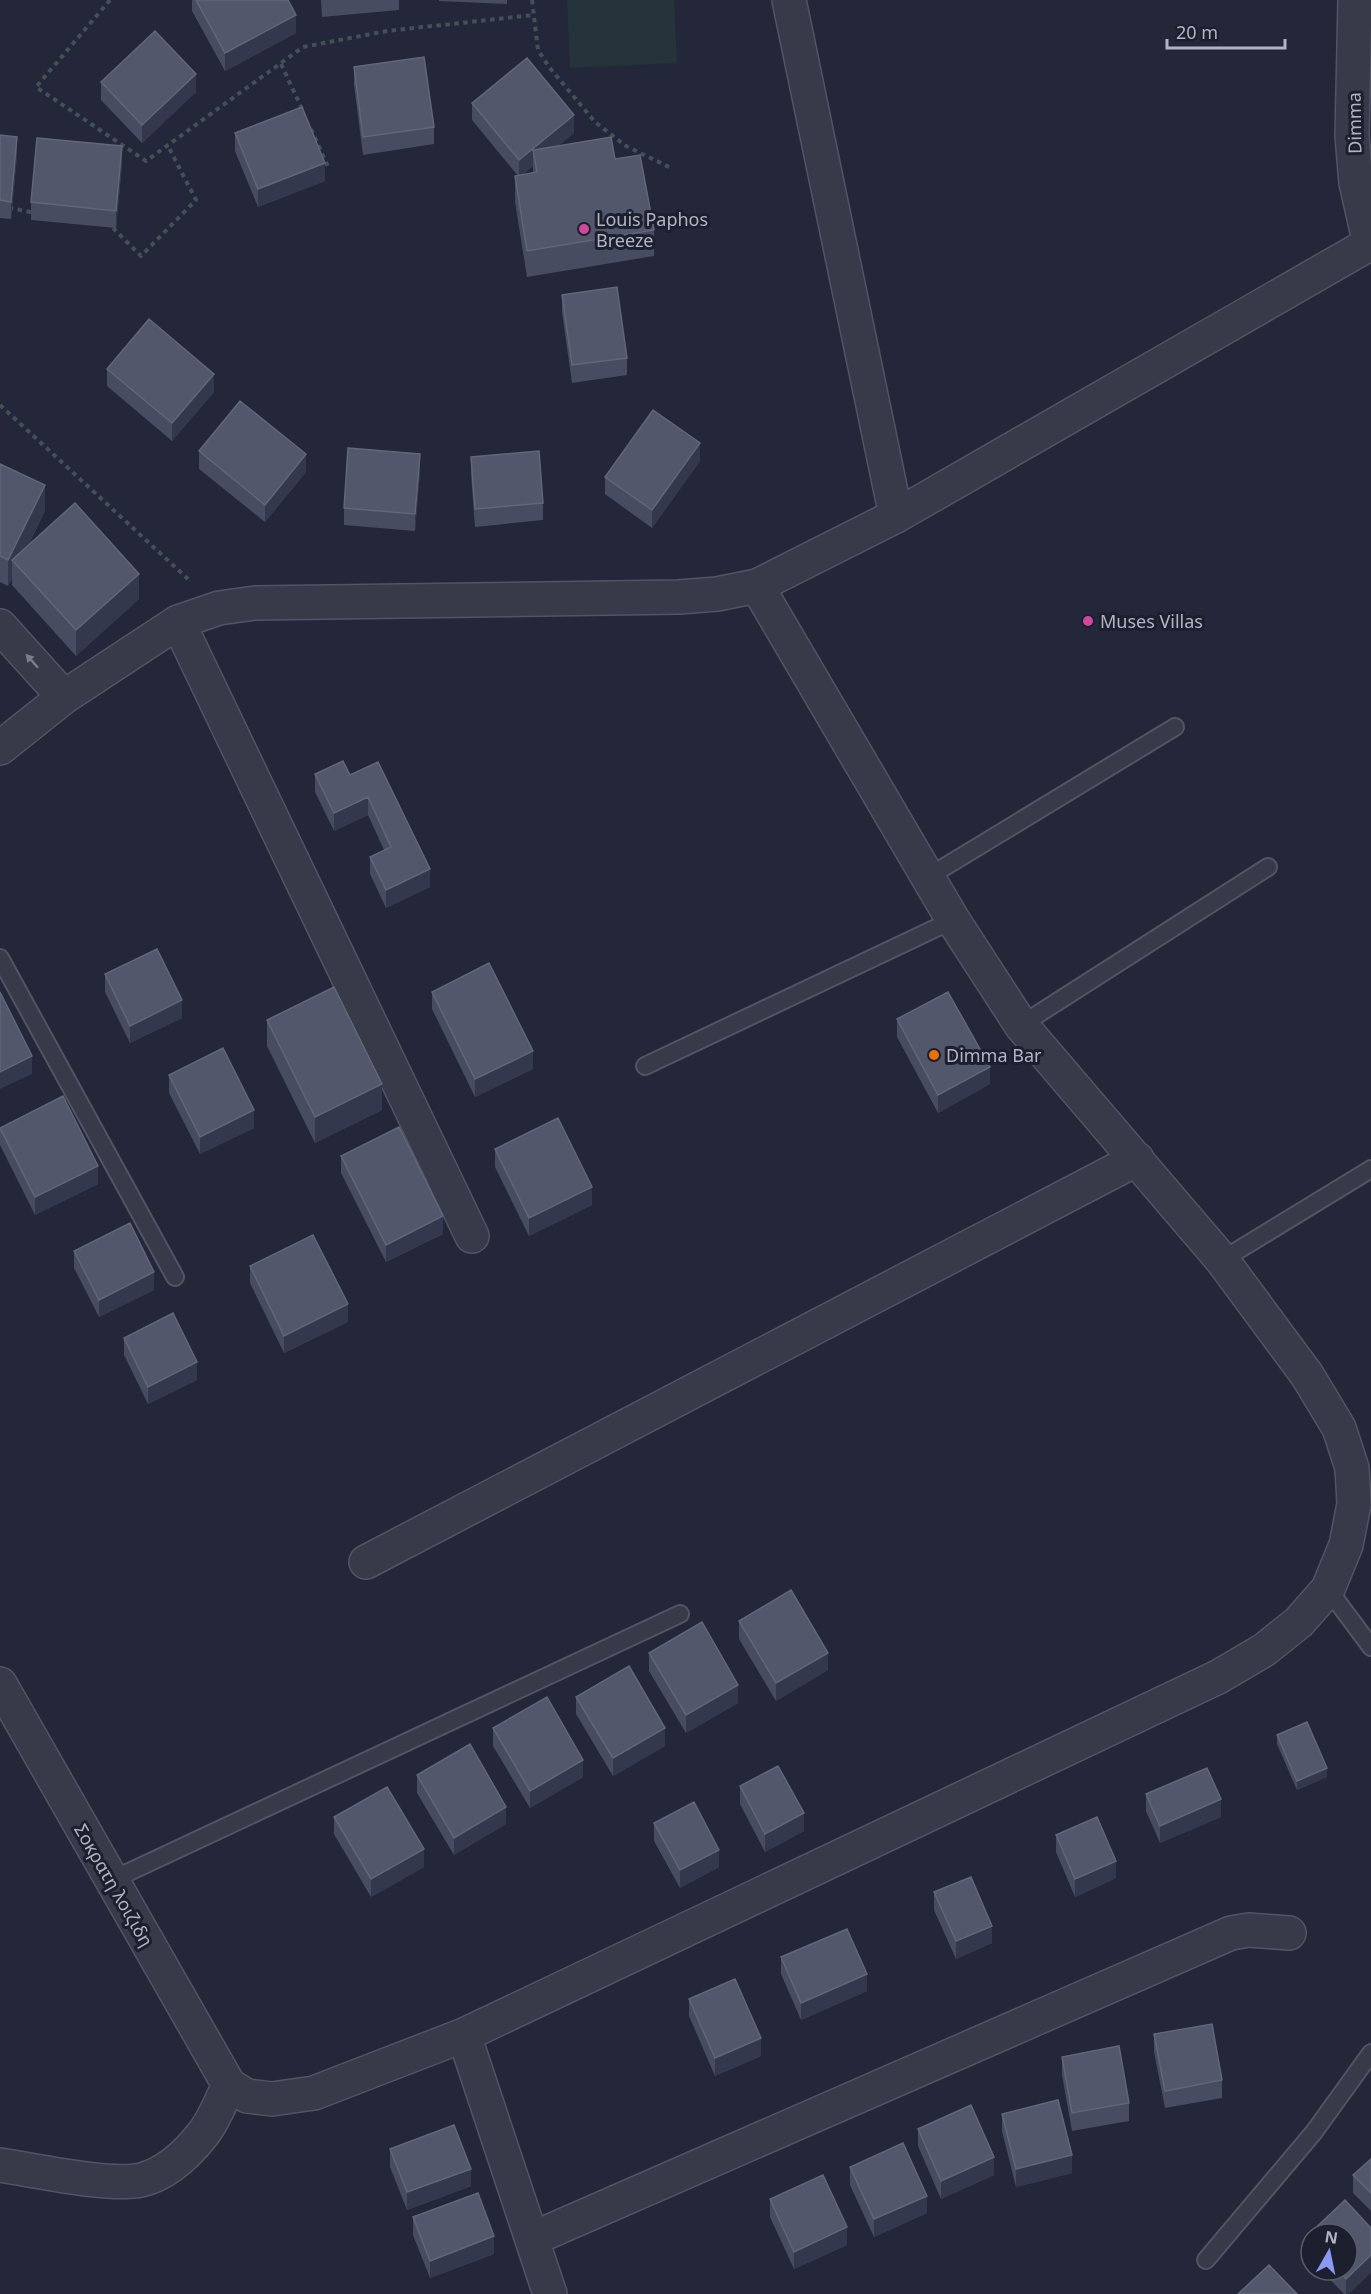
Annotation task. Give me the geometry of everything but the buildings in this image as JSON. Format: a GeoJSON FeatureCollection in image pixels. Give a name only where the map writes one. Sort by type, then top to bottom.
{"type":"FeatureCollection","features":[{"type":"Feature","properties":{"kind":"street"},"geometry":{"type":"LineString","coordinates":[[789,0],[896,516]]}},
{"type":"Feature","properties":{"kind":"street","name":"Dimma"},"geometry":{"type":"LineString","coordinates":[[1355,0],[1352,136],[1356,183],[1370,244]]}},
{"type":"Feature","properties":{"kind":"street"},"geometry":{"type":"LineString","coordinates":[[0,748],[64,697],[178,622],[219,608],[255,603],[679,597],[717,594],[757,586],[896,516],[1370,244]]}},
{"type":"Feature","properties":{"kind":"street"},"geometry":{"type":"LineString","coordinates":[[0,2165],[98,2180],[141,2180],[168,2168],[190,2150],[205,2132],[229,2085],[247,2096],[272,2099],[314,2093],[464,2035],[1218,1677],[1272,1643],[1299,1622],[1328,1589],[1363,1499],[1339,1428],[1306,1376],[1222,1260],[1021,1025],[953,920],[757,586]]}},
{"type":"Feature","properties":{"kind":"street"},"geometry":{"type":"LineString","coordinates":[[178,622],[472,1236]]}},
{"type":"Feature","properties":{"kind":"street"},"geometry":{"type":"LineString","coordinates":[[0,626],[64,697]]}},
{"type":"Feature","properties":{"kind":"street"},"geometry":{"type":"LineString","coordinates":[[366,1562],[1137,1159]]}},
{"type":"Feature","properties":{"kind":"street","name":"Σοκρατη λοιζιδη"},"geometry":{"type":"LineString","coordinates":[[0,1684],[229,2085]]}},
{"type":"Feature","properties":{"kind":"street"},"geometry":{"type":"LineString","coordinates":[[532,2239],[1231,1933],[1249,1930],[1288,1933]]}},
{"type":"Feature","properties":{"kind":"street"},"geometry":{"type":"LineString","coordinates":[[464,2035],[550,2294]]}},
{"type":"Feature","properties":{"kind":"lane"},"geometry":{"type":"LineString","coordinates":[[928,877],[1175,727]]}},
{"type":"Feature","properties":{"kind":"lane"},"geometry":{"type":"LineString","coordinates":[[1021,1025],[1268,867]]}},
{"type":"Feature","properties":{"kind":"lane"},"geometry":{"type":"LineString","coordinates":[[645,1066],[953,920]]}},
{"type":"Feature","properties":{"kind":"lane"},"geometry":{"type":"LineString","coordinates":[[0,958],[175,1277]]}},
{"type":"Feature","properties":{"kind":"lane"},"geometry":{"type":"LineString","coordinates":[[1222,1260],[1371,1169]]}},
{"type":"Feature","properties":{"kind":"lane"},"geometry":{"type":"LineString","coordinates":[[1328,1589],[1371,1647]]}},
{"type":"Feature","properties":{"kind":"lane"},"geometry":{"type":"LineString","coordinates":[[112,1880],[680,1614]]}},
{"type":"Feature","properties":{"kind":"lane"},"geometry":{"type":"LineString","coordinates":[[1206,2260],[1314,2132],[1371,2053]]}},
{"type":"Feature","properties":{"kind":"path"},"geometry":{"type":"LineString","coordinates":[[110,0],[36,87],[146,161],[303,47],[377,33],[470,20],[534,15]]}},
{"type":"Feature","properties":{"kind":"path"},"geometry":{"type":"LineString","coordinates":[[532,0],[538,50],[595,122],[626,146],[669,167]]}},
{"type":"Feature","properties":{"kind":"path"},"geometry":{"type":"LineString","coordinates":[[281,64],[305,116]]}},
{"type":"Feature","properties":{"kind":"path"},"geometry":{"type":"LineString","coordinates":[[310,127],[329,169]]}},
{"type":"Feature","properties":{"kind":"path"},"geometry":{"type":"LineString","coordinates":[[104,226],[116,228],[141,256],[196,200],[168,146]]}},
{"type":"Feature","properties":{"kind":"path"},"geometry":{"type":"LineString","coordinates":[[0,206],[46,215]]}},
{"type":"Feature","properties":{"kind":"path"},"geometry":{"type":"LineString","coordinates":[[0,405],[219,608]]}},
{"type":"Feature","properties":{"kind":"shaded area"},"geometry":{"type":"Polygon","coordinates":[[[567,0],[674,0],[677,63],[570,68],[567,0]]]}},
{"type":"Feature","properties":{"kind":"place","name":"Louis Paphos Breeze"},"geometry":{"type":"Point","coordinates":[584,229]}},
{"type":"Feature","properties":{"kind":"place","name":"Muses Villas"},"geometry":{"type":"Point","coordinates":[1088,621]}},
{"type":"Feature","properties":{"kind":"place","name":"Dimma Bar"},"geometry":{"type":"Point","coordinates":[934,1055]}}]}
